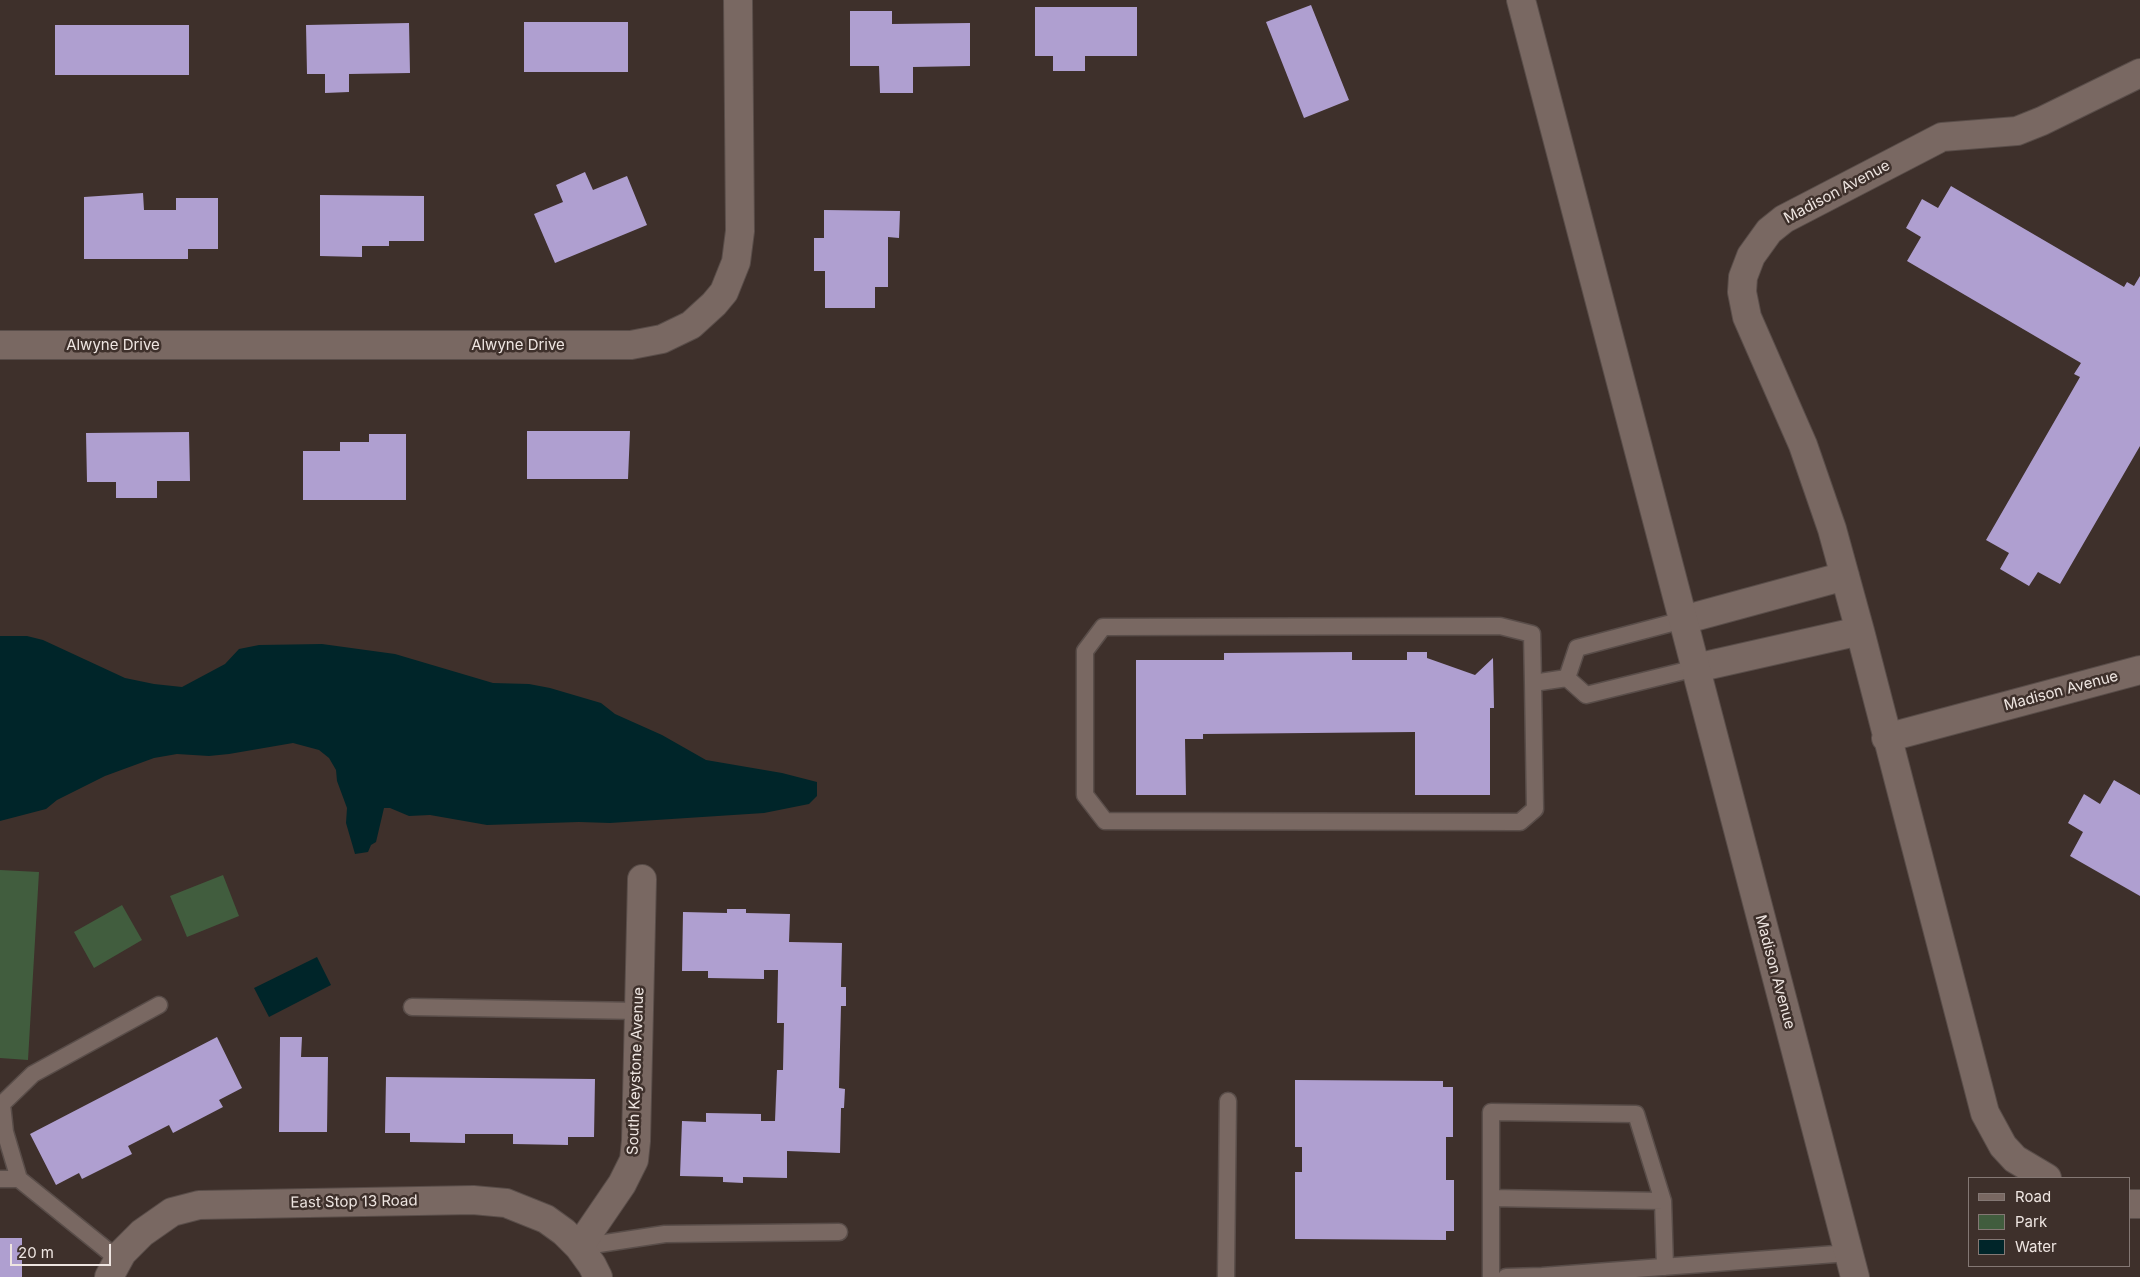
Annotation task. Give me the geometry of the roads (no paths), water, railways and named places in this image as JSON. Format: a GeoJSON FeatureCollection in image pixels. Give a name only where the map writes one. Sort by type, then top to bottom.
{"type":"FeatureCollection","features":[{"type":"Feature","properties":{"kind":"street","name":"Alwyne Drive"},"geometry":{"type":"LineString","coordinates":[[0,345],[630,344],[662,340],[691,325],[714,304],[724,292],[736,262],[740,231],[738,0]]}},
{"type":"Feature","properties":{"kind":"street","name":"Madison Avenue"},"geometry":{"type":"LineString","coordinates":[[1521,0],[1852,1265]]}},
{"type":"Feature","properties":{"kind":"street","name":"Madison Avenue"},"geometry":{"type":"LineString","coordinates":[[2140,73],[2042,122],[2017,130],[1942,137],[1784,219],[1769,231],[1751,256],[1743,277],[1742,292],[1745,311],[1803,445],[1832,529],[1860,631],[1886,738],[2140,670]]}},
{"type":"Feature","properties":{"kind":"street"},"geometry":{"type":"LineString","coordinates":[[1683,620],[1845,576]]}},
{"type":"Feature","properties":{"kind":"street"},"geometry":{"type":"LineString","coordinates":[[1696,668],[1860,631]]}},
{"type":"Feature","properties":{"kind":"street"},"geometry":{"type":"LineString","coordinates":[[1886,738],[1985,1113],[2003,1146],[2015,1159],[2045,1177]]}},
{"type":"Feature","properties":{"kind":"street","name":"South Keystone Avenue"},"geometry":{"type":"LineString","coordinates":[[576,1243],[622,1184],[634,1160],[642,879]]}},
{"type":"Feature","properties":{"kind":"street","name":"East Stop 13 Road"},"geometry":{"type":"LineString","coordinates":[[121,1259],[142,1233],[172,1212],[199,1205],[473,1200],[500,1202],[537,1214],[576,1243]]}},
{"type":"Feature","properties":{"kind":"street"},"geometry":{"type":"LineString","coordinates":[[576,1243],[598,1277]]}},
{"type":"Feature","properties":{"kind":"lane"},"geometry":{"type":"LineString","coordinates":[[1566,678],[1576,648],[1683,620]]}},
{"type":"Feature","properties":{"kind":"lane"},"geometry":{"type":"LineString","coordinates":[[1500,626],[1532,634],[1533,683],[1535,809],[1520,822],[1105,820],[1085,794],[1085,651],[1103,627],[1500,626]]}},
{"type":"Feature","properties":{"kind":"lane"},"geometry":{"type":"LineString","coordinates":[[1533,683],[1566,678],[1586,695],[1696,668]]}},
{"type":"Feature","properties":{"kind":"lane"},"geometry":{"type":"LineString","coordinates":[[121,1259],[19,1178],[5,1132],[2,1104],[33,1074],[160,1005]]}},
{"type":"Feature","properties":{"kind":"lane"},"geometry":{"type":"LineString","coordinates":[[412,1008],[639,1011]]}},
{"type":"Feature","properties":{"kind":"lane"},"geometry":{"type":"LineString","coordinates":[[1226,1277],[1228,1101]]}},
{"type":"Feature","properties":{"kind":"lane"},"geometry":{"type":"LineString","coordinates":[[1490,1277],[1490,1112],[1636,1114],[1663,1201],[1665,1267]]}},
{"type":"Feature","properties":{"kind":"lane"},"geometry":{"type":"LineString","coordinates":[[0,1179],[19,1178]]}},
{"type":"Feature","properties":{"kind":"lane"},"geometry":{"type":"LineString","coordinates":[[1490,1198],[1663,1201]]}},
{"type":"Feature","properties":{"kind":"lane"},"geometry":{"type":"LineString","coordinates":[[576,1243],[665,1234],[839,1232]]}},
{"type":"Feature","properties":{"kind":"lane"},"geometry":{"type":"LineString","coordinates":[[1506,1277],[1621,1274],[1665,1267],[1852,1265]]}},
{"type":"Feature","properties":{"kind":"water"},"geometry":{"type":"Polygon","coordinates":[[[0,636],[27,636],[43,640],[125,678],[182,687],[225,664],[239,649],[259,645],[322,644],[395,654],[493,683],[529,684],[601,703],[615,714],[662,735],[706,760],[782,773],[817,782],[817,796],[809,804],[764,813],[610,823],[579,822],[487,825],[430,815],[409,816],[390,808],[384,808],[376,842],[371,845],[368,852],[355,854],[346,823],[347,808],[337,781],[336,770],[329,758],[319,750],[293,743],[229,754],[209,756],[177,754],[154,758],[105,776],[57,800],[46,809],[0,821],[0,636]]]}},
{"type":"Feature","properties":{"kind":"water"},"geometry":{"type":"Polygon","coordinates":[[[317,957],[331,985],[269,1017],[254,988],[317,957]]]}}]}
